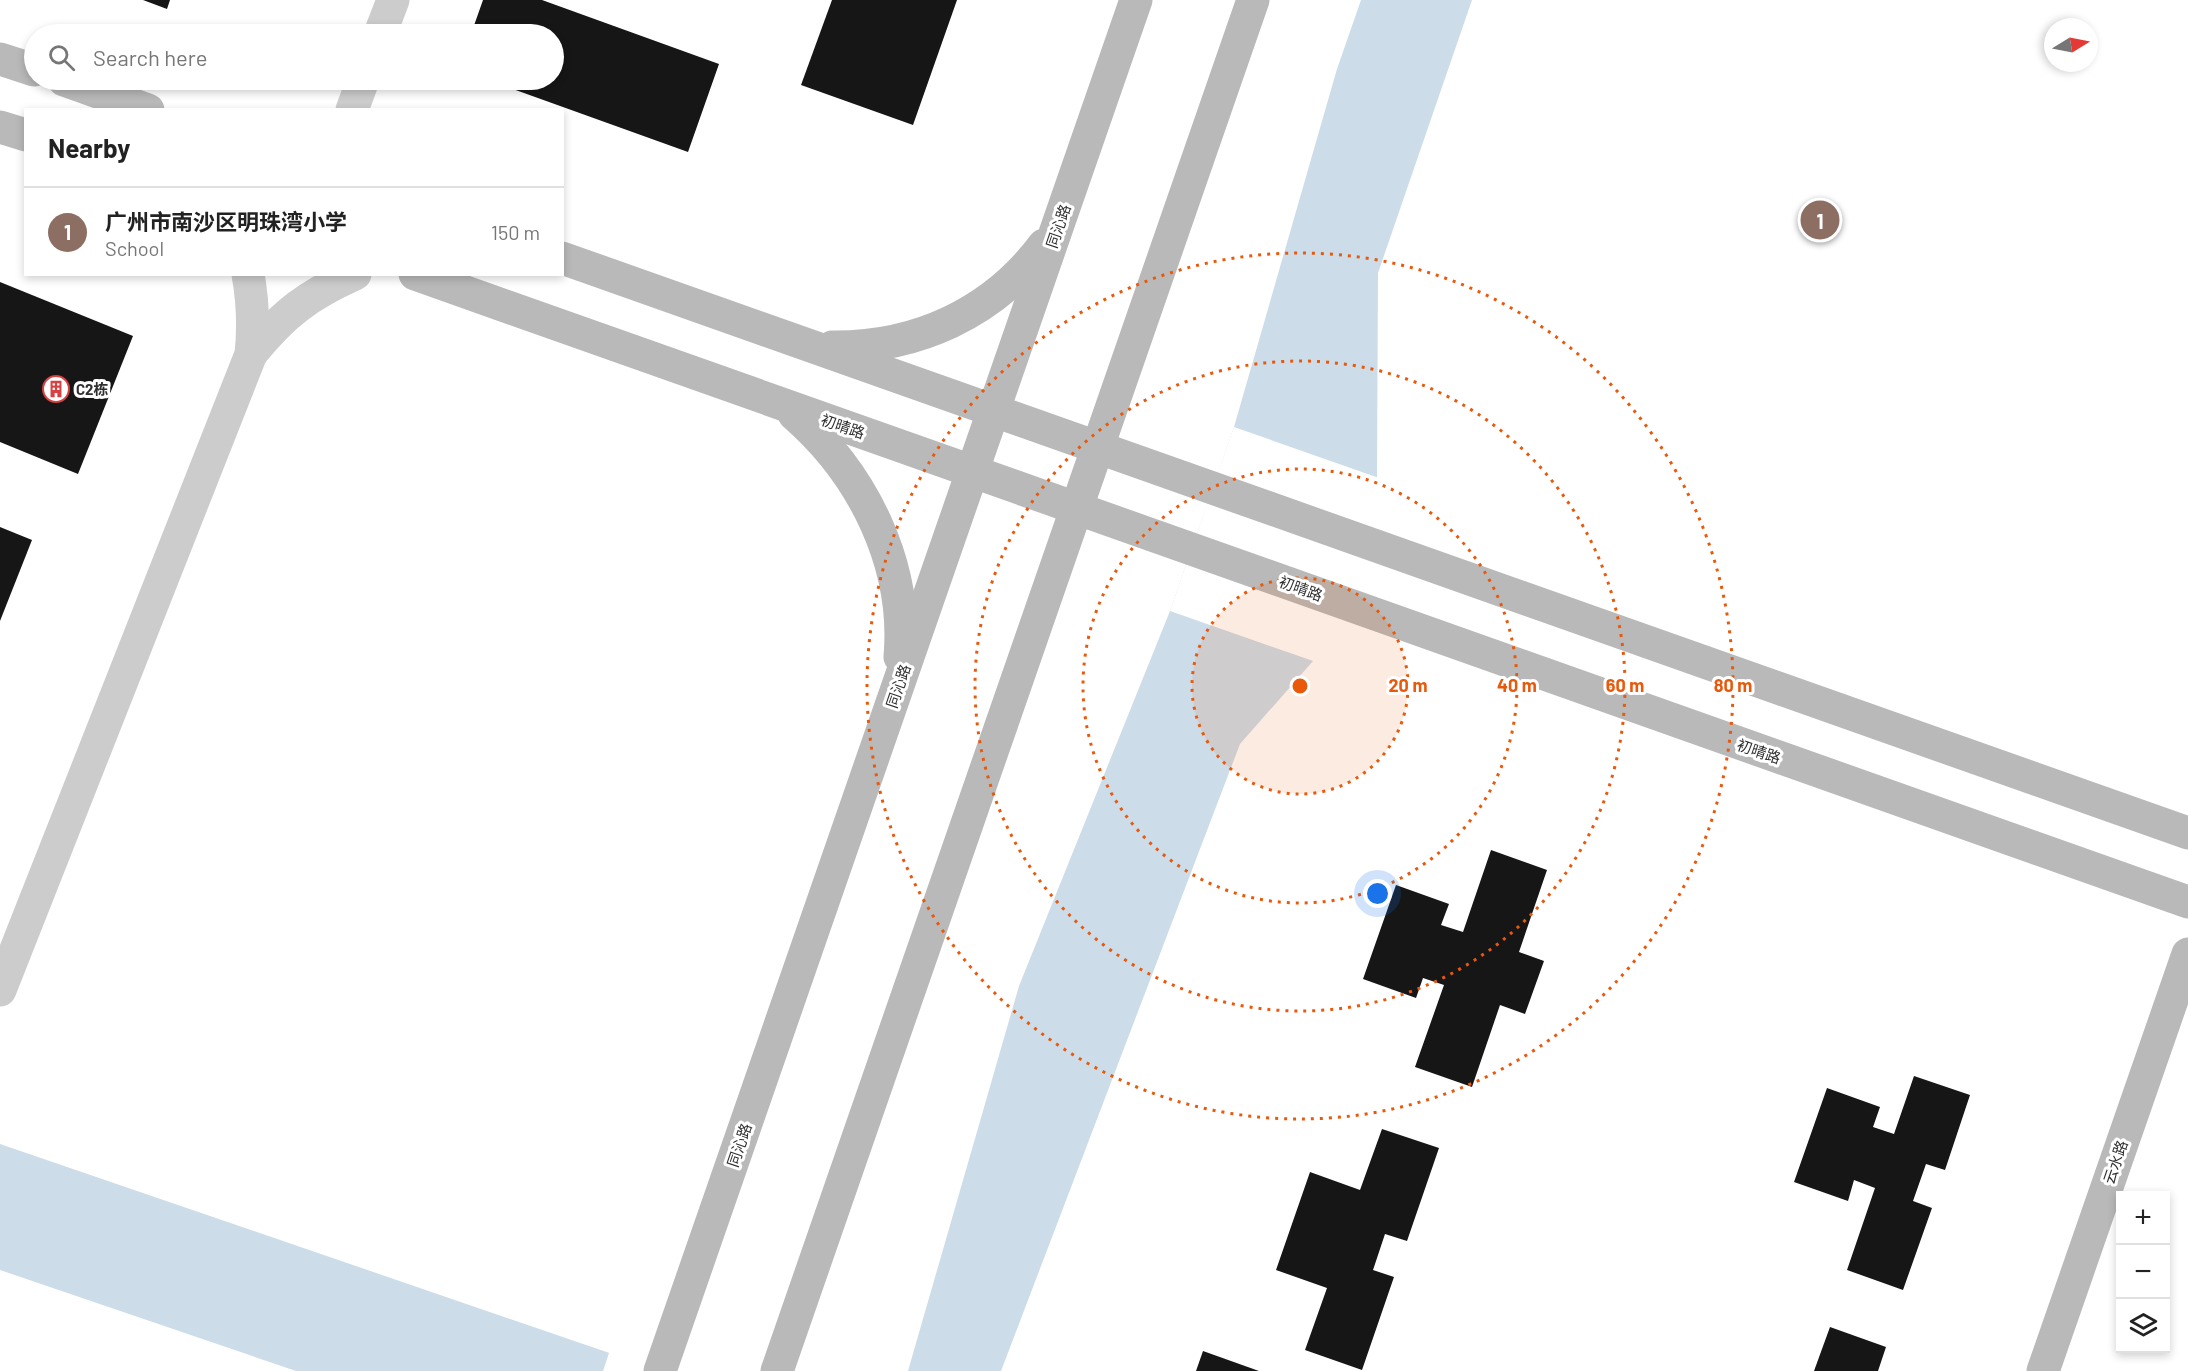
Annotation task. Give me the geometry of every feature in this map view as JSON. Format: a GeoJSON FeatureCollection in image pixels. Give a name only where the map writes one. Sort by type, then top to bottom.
{"type":"FeatureCollection","features":[{"type":"Feature","properties":{"kind":"main road","name":"同沁路"},"geometry":{"type":"LineString","coordinates":[[660,1371],[1136,0]]}},
{"type":"Feature","properties":{"kind":"main road"},"geometry":{"type":"LineString","coordinates":[[777,1371],[1253,0]]}},
{"type":"Feature","properties":{"kind":"main road"},"geometry":{"type":"LineString","coordinates":[[0,59],[24,67]]}},
{"type":"Feature","properties":{"kind":"main road"},"geometry":{"type":"LineString","coordinates":[[92,90],[142,108]]}},
{"type":"Feature","properties":{"kind":"main road"},"geometry":{"type":"LineString","coordinates":[[0,127],[24,134]]}},
{"type":"Feature","properties":{"kind":"main road"},"geometry":{"type":"LineString","coordinates":[[804,344],[834,347],[874,345],[923,334],[951,323],[978,308],[1024,270],[1044,246],[1060,220]]}},
{"type":"Feature","properties":{"kind":"main road"},"geometry":{"type":"LineString","coordinates":[[564,259],[2188,833]]}},
{"type":"Feature","properties":{"kind":"main road","name":"初晴路"},"geometry":{"type":"LineString","coordinates":[[421,276],[2188,902]]}},
{"type":"Feature","properties":{"kind":"main road"},"geometry":{"type":"LineString","coordinates":[[784,405],[834,454],[855,483],[877,525],[895,581],[900,616],[901,652],[898,687]]}},
{"type":"Feature","properties":{"kind":"main road","name":"云水路"},"geometry":{"type":"LineString","coordinates":[[2043,1371],[2188,954]]}},
{"type":"Feature","properties":{"kind":"street"},"geometry":{"type":"LineString","coordinates":[[384,24],[393,0]]}},
{"type":"Feature","properties":{"kind":"street"},"geometry":{"type":"LineString","coordinates":[[353,108],[359,90]]}},
{"type":"Feature","properties":{"kind":"street"},"geometry":{"type":"LineString","coordinates":[[0,990],[251,354],[254,327],[248,276]]}},
{"type":"Feature","properties":{"kind":"street"},"geometry":{"type":"LineString","coordinates":[[251,354],[272,328],[297,305],[326,287],[351,276]]}},
{"type":"Feature","properties":{"kind":"water"},"geometry":{"type":"Polygon","coordinates":[[[1361,0],[1472,0],[1378,273],[1377,477],[1313,661],[1240,744],[1001,1371],[908,1371],[1019,986],[1170,611],[1213,488],[1234,427],[1337,69],[1361,0]]]}},
{"type":"Feature","properties":{"kind":"water"},"geometry":{"type":"Polygon","coordinates":[[[0,1144],[662,1371],[296,1371],[0,1270],[0,1144]]]}},
{"type":"Feature","properties":{"kind":"pier"},"geometry":{"type":"Polygon","coordinates":[[[1234,427],[1379,478],[1316,662],[1170,611],[1234,427]]]}},
{"type":"Feature","properties":{"kind":"pier"},"geometry":{"type":"Polygon","coordinates":[[[610,1350],[663,1368],[665,1371],[603,1371],[610,1350]]]}},
{"type":"Feature","properties":{"kind":"building"},"geometry":{"type":"Polygon","coordinates":[[[143,0],[170,0],[167,9],[143,0]]]}},
{"type":"Feature","properties":{"kind":"building"},"geometry":{"type":"Polygon","coordinates":[[[483,0],[542,0],[719,64],[688,152],[516,90],[564,90],[564,24],[475,24],[483,0]]]}},
{"type":"Feature","properties":{"kind":"building"},"geometry":{"type":"Polygon","coordinates":[[[832,0],[957,0],[913,125],[801,85],[832,0]]]}},
{"type":"Feature","properties":{"kind":"building","name":"C2栋"},"geometry":{"type":"Polygon","coordinates":[[[0,282],[133,336],[78,474],[0,442],[0,282]]]}},
{"type":"Feature","properties":{"kind":"building"},"geometry":{"type":"Polygon","coordinates":[[[0,527],[32,540],[0,621],[0,527]]]}},
{"type":"Feature","properties":{"kind":"building"},"geometry":{"type":"Polygon","coordinates":[[[1491,850],[1547,870],[1519,952],[1544,961],[1525,1014],[1500,1005],[1472,1087],[1415,1067],[1444,985],[1423,978],[1416,998],[1363,979],[1396,885],[1449,904],[1441,925],[1463,932],[1491,850]]]}},
{"type":"Feature","properties":{"kind":"building"},"geometry":{"type":"Polygon","coordinates":[[[1914,1076],[1970,1095],[1945,1170],[1926,1164],[1913,1201],[1932,1208],[1903,1290],[1847,1270],[1875,1188],[1854,1180],[1848,1201],[1794,1182],[1827,1088],[1880,1107],[1873,1127],[1894,1134],[1914,1076]]]}},
{"type":"Feature","properties":{"kind":"building"},"geometry":{"type":"Polygon","coordinates":[[[1382,1129],[1439,1148],[1407,1241],[1385,1234],[1373,1270],[1394,1277],[1362,1370],[1305,1350],[1327,1288],[1276,1270],[1310,1172],[1360,1190],[1382,1129]]]}},
{"type":"Feature","properties":{"kind":"building"},"geometry":{"type":"Polygon","coordinates":[[[1830,1327],[1886,1347],[1878,1371],[1814,1371],[1830,1327]]]}},
{"type":"Feature","properties":{"kind":"building"},"geometry":{"type":"Polygon","coordinates":[[[1203,1351],[1259,1371],[1196,1371],[1203,1351]]]}},
{"type":"Feature","properties":{"kind":"place","name":"广州市南沙区明珠湾小学"},"geometry":{"type":"Point","coordinates":[1820,220]}},
{"type":"Feature","properties":{"kind":"place","name":"C2栋"},"geometry":{"type":"Point","coordinates":[56,389]}}]}
